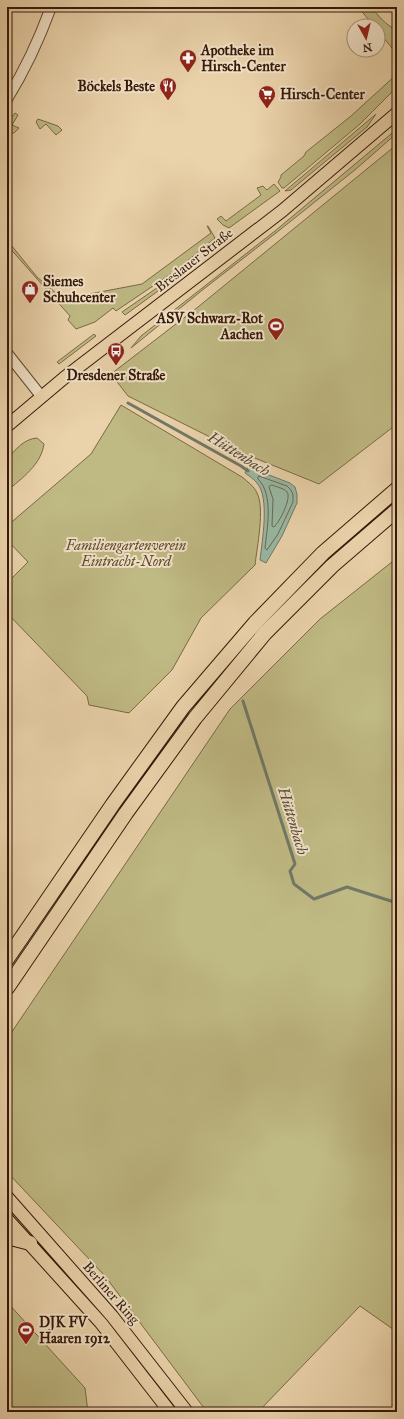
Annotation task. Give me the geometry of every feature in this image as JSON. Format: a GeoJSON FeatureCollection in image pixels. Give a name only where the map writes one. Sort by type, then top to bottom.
{"type":"FeatureCollection","features":[{"type":"Feature","properties":{"kind":"highway"},"geometry":{"type":"LineString","coordinates":[[7,959],[113,804],[183,707],[255,623],[323,553],[397,489]]}},
{"type":"Feature","properties":{"kind":"highway"},"geometry":{"type":"LineString","coordinates":[[7,988],[126,813],[195,718],[265,633],[332,566],[397,510]]}},
{"type":"Feature","properties":{"kind":"highway"},"geometry":{"type":"LineString","coordinates":[[7,1237],[30,1244]]}},
{"type":"Feature","properties":{"kind":"main road","name":"Breslauer Straße"},"geometry":{"type":"LineString","coordinates":[[7,426],[41,396],[282,211],[397,113]]}},
{"type":"Feature","properties":{"kind":"main road","name":"Berliner Ring"},"geometry":{"type":"LineString","coordinates":[[7,1198],[112,1316],[187,1412]]}},
{"type":"Feature","properties":{"kind":"main road","name":"Berliner Ring"},"geometry":{"type":"LineString","coordinates":[[7,1219],[101,1323],[170,1412]]}},
{"type":"Feature","properties":{"kind":"street"},"geometry":{"type":"LineString","coordinates":[[7,99],[39,40],[51,7]]}},
{"type":"Feature","properties":{"kind":"street"},"geometry":{"type":"LineString","coordinates":[[7,353],[41,396]]}},
{"type":"Feature","properties":{"kind":"green space"},"geometry":{"type":"Polygon","coordinates":[[[358,7],[371,7],[381,18],[367,18],[358,7]]]}},
{"type":"Feature","properties":{"kind":"green space"},"geometry":{"type":"Polygon","coordinates":[[[386,23],[397,30],[397,54],[386,41],[386,23]]]}},
{"type":"Feature","properties":{"kind":"green space"},"geometry":{"type":"Polygon","coordinates":[[[397,74],[397,87],[360,124],[284,188],[282,188],[278,182],[281,175],[304,156],[306,152],[351,116],[397,74]]]}},
{"type":"Feature","properties":{"kind":"green space"},"geometry":{"type":"Polygon","coordinates":[[[15,113],[18,115],[12,125],[19,128],[14,133],[9,133],[7,137],[7,123],[15,113]]]}},
{"type":"Feature","properties":{"kind":"green space"},"geometry":{"type":"Polygon","coordinates":[[[376,114],[367,127],[291,190],[285,191],[376,114]]]}},
{"type":"Feature","properties":{"kind":"green space"},"geometry":{"type":"Polygon","coordinates":[[[38,119],[58,126],[62,130],[56,135],[46,124],[40,129],[36,122],[38,119]]]}},
{"type":"Feature","properties":{"kind":"green space"},"geometry":{"type":"Polygon","coordinates":[[[397,129],[397,133],[356,169],[131,348],[141,336],[275,231],[397,129]]]}},
{"type":"Feature","properties":{"kind":"green space","name":"ASV Schwarz-Rot Aachen"},"geometry":{"type":"Polygon","coordinates":[[[395,146],[397,148],[397,424],[319,484],[240,452],[128,396],[111,374],[198,307],[395,146]]]}},
{"type":"Feature","properties":{"kind":"green space"},"geometry":{"type":"Polygon","coordinates":[[[274,184],[280,191],[229,228],[217,219],[221,216],[226,221],[261,195],[257,188],[263,186],[267,190],[274,184]]]}},
{"type":"Feature","properties":{"kind":"green space"},"geometry":{"type":"Polygon","coordinates":[[[207,226],[215,238],[175,271],[116,311],[113,308],[95,322],[76,329],[68,320],[70,316],[7,245],[7,240],[37,277],[63,299],[142,284],[211,233],[207,226]]]}},
{"type":"Feature","properties":{"kind":"green space"},"geometry":{"type":"Polygon","coordinates":[[[183,270],[176,278],[125,315],[122,312],[183,270]]]}},
{"type":"Feature","properties":{"kind":"green space"},"geometry":{"type":"Polygon","coordinates":[[[94,334],[96,336],[59,364],[57,362],[94,334]]]}},
{"type":"Feature","properties":{"kind":"green space","name":"Familiengartenverein Eintracht-Nord"},"geometry":{"type":"Polygon","coordinates":[[[121,405],[242,477],[251,484],[256,491],[260,508],[260,528],[255,565],[201,618],[172,670],[129,713],[89,705],[87,696],[7,613],[7,583],[28,562],[7,540],[7,526],[91,454],[121,405]]]}},
{"type":"Feature","properties":{"kind":"green space"},"geometry":{"type":"Polygon","coordinates":[[[37,438],[44,444],[39,458],[25,476],[7,491],[7,459],[24,442],[37,438]]]}},
{"type":"Feature","properties":{"kind":"green space"},"geometry":{"type":"Polygon","coordinates":[[[397,558],[397,1332],[360,1306],[258,1412],[207,1412],[105,1276],[7,1172],[7,1039],[230,709],[320,619],[397,558]]]}},
{"type":"Feature","properties":{"kind":"green space","name":"DJK FV Haaren 1912"},"geometry":{"type":"Polygon","coordinates":[[[7,1302],[85,1388],[88,1412],[7,1412],[7,1302]]]}},
{"type":"Feature","properties":{"kind":"water"},"geometry":{"type":"Polygon","coordinates":[[[248,467],[290,483],[295,487],[297,494],[297,503],[282,536],[266,563],[260,560],[264,520],[263,499],[261,490],[257,483],[245,473],[248,467]]]}},
{"type":"Feature","properties":{"kind":"waterway","name":"Hüttenbach"},"geometry":{"type":"LineString","coordinates":[[128,403],[248,471]]}},
{"type":"Feature","properties":{"kind":"waterway","name":"Hüttenbach"},"geometry":{"type":"LineString","coordinates":[[243,701],[295,864],[290,871],[294,884],[314,899],[347,887],[397,903]]}},
{"type":"Feature","properties":{"kind":"place","name":"Apotheke im Hirsch-Center"},"geometry":{"type":"Point","coordinates":[188,73]}},
{"type":"Feature","properties":{"kind":"place","name":"Böckels Beste"},"geometry":{"type":"Point","coordinates":[168,101]}},
{"type":"Feature","properties":{"kind":"place","name":"Hirsch-Center"},"geometry":{"type":"Point","coordinates":[267,109]}},
{"type":"Feature","properties":{"kind":"place","name":"Siemes Schuhcenter"},"geometry":{"type":"Point","coordinates":[30,304]}},
{"type":"Feature","properties":{"kind":"place","name":"ASV Schwarz-Rot Aachen"},"geometry":{"type":"Point","coordinates":[276,341]}},
{"type":"Feature","properties":{"kind":"place","name":"Dresdener Straße"},"geometry":{"type":"Point","coordinates":[116,366]}},
{"type":"Feature","properties":{"kind":"place","name":"DJK FV Haaren 1912"},"geometry":{"type":"Point","coordinates":[26,1345]}}]}
